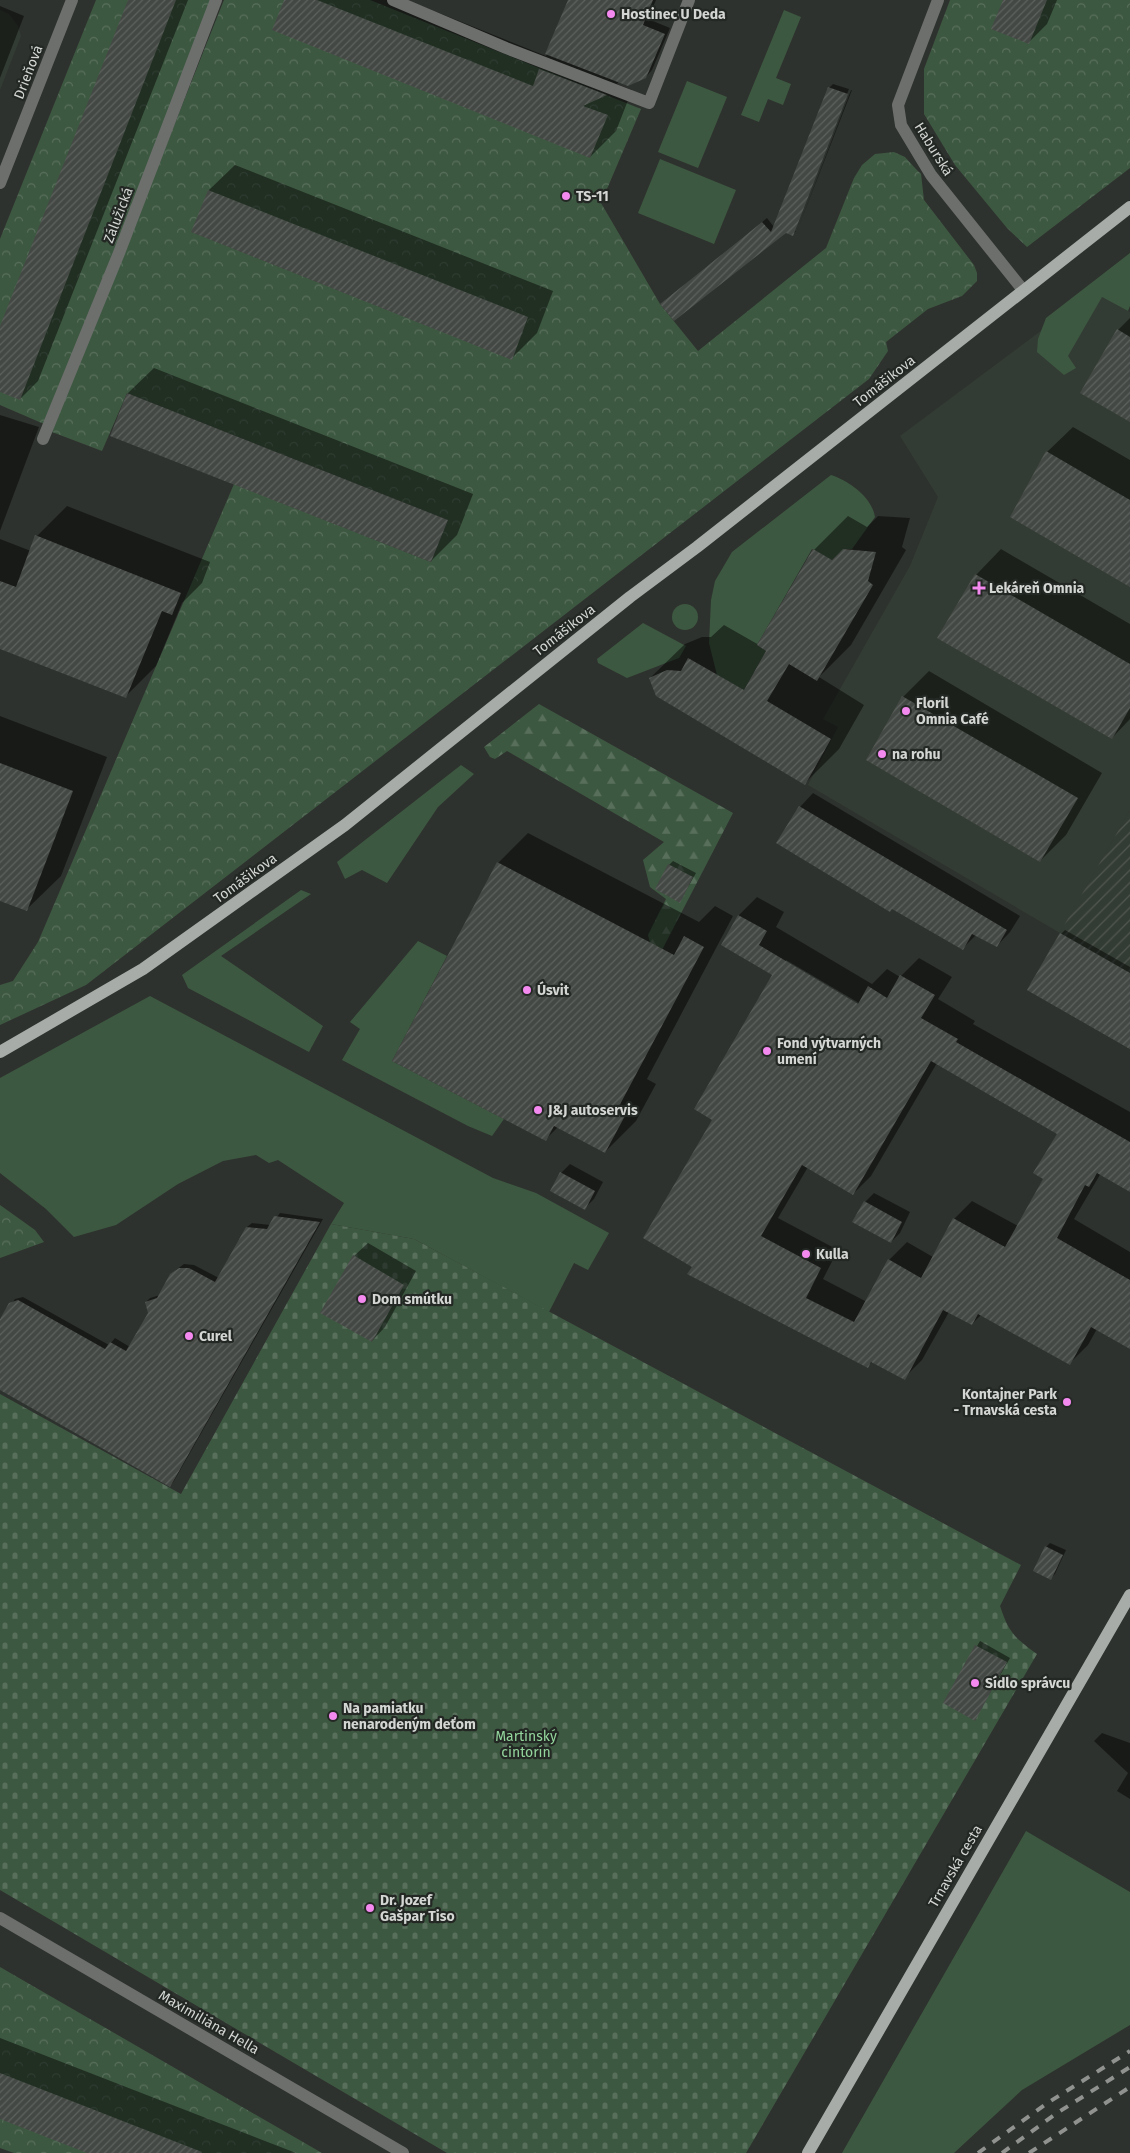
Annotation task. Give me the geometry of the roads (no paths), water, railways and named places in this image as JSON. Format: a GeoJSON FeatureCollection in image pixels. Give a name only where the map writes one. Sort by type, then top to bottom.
{"type":"FeatureCollection","features":[{"type":"Feature","properties":{"kind":"main road","name":"Tomášikova"},"geometry":{"type":"LineString","coordinates":[[0,1052],[143,969],[345,825],[623,603],[1130,207]]}},
{"type":"Feature","properties":{"kind":"main road","name":"Trnavská cesta"},"geometry":{"type":"LineString","coordinates":[[808,2153],[1130,1595]]}},
{"type":"Feature","properties":{"kind":"street","name":"Drieňová"},"geometry":{"type":"LineString","coordinates":[[0,183],[70,0]]}},
{"type":"Feature","properties":{"kind":"street","name":"Zálužická"},"geometry":{"type":"LineString","coordinates":[[43,439],[122,245],[216,0]]}},
{"type":"Feature","properties":{"kind":"street"},"geometry":{"type":"LineString","coordinates":[[393,0],[506,48],[649,103],[689,0]]}},
{"type":"Feature","properties":{"kind":"street","name":"Haburská"},"geometry":{"type":"LineString","coordinates":[[936,1],[898,105],[901,125],[931,175],[1023,290]]}},
{"type":"Feature","properties":{"kind":"street","name":"Maximiliána Hella"},"geometry":{"type":"LineString","coordinates":[[0,1918],[403,2153]]}},
{"type":"Feature","properties":{"kind":"railway"},"geometry":{"type":"LineString","coordinates":[[978,2153],[1049,2102],[1130,2051]]}},
{"type":"Feature","properties":{"kind":"railway"},"geometry":{"type":"LineString","coordinates":[[1002,2153],[1057,2113],[1130,2067]]}},
{"type":"Feature","properties":{"kind":"railway"},"geometry":{"type":"LineString","coordinates":[[1029,2153],[1130,2087]]}},
{"type":"Feature","properties":{"kind":"place","name":"Hostinec U Deda"},"geometry":{"type":"Point","coordinates":[611,14]}},
{"type":"Feature","properties":{"kind":"place","name":"TS-11"},"geometry":{"type":"Point","coordinates":[566,196]}},
{"type":"Feature","properties":{"kind":"place","name":"Lekáreň Omnia"},"geometry":{"type":"Point","coordinates":[979,588]}},
{"type":"Feature","properties":{"kind":"place","name":"Floril Omnia Café"},"geometry":{"type":"Point","coordinates":[906,711]}},
{"type":"Feature","properties":{"kind":"place","name":"na rohu"},"geometry":{"type":"Point","coordinates":[882,754]}},
{"type":"Feature","properties":{"kind":"place","name":"Úsvit"},"geometry":{"type":"Point","coordinates":[527,990]}},
{"type":"Feature","properties":{"kind":"place","name":"Fond výtvarných umení"},"geometry":{"type":"Point","coordinates":[767,1051]}},
{"type":"Feature","properties":{"kind":"place","name":"J&J autoservis"},"geometry":{"type":"Point","coordinates":[538,1110]}},
{"type":"Feature","properties":{"kind":"place","name":"Kulla"},"geometry":{"type":"Point","coordinates":[806,1254]}},
{"type":"Feature","properties":{"kind":"place","name":"Dom smútku"},"geometry":{"type":"Point","coordinates":[362,1299]}},
{"type":"Feature","properties":{"kind":"place","name":"Curel"},"geometry":{"type":"Point","coordinates":[189,1336]}},
{"type":"Feature","properties":{"kind":"place","name":"Kontajner Park - Trnavská cesta"},"geometry":{"type":"Point","coordinates":[1067,1402]}},
{"type":"Feature","properties":{"kind":"place","name":"Sídlo správcu"},"geometry":{"type":"Point","coordinates":[975,1683]}},
{"type":"Feature","properties":{"kind":"place","name":"Na pamiatku nenarodeným deťom"},"geometry":{"type":"Point","coordinates":[333,1716]}},
{"type":"Feature","properties":{"kind":"place","name":"Dr. Jozef Gašpar Tiso"},"geometry":{"type":"Point","coordinates":[370,1908]}},
{"type":"Feature","properties":{"kind":"park label","name":"Martinský cintorín"},"geometry":{"type":"Point","coordinates":[526,1744]}}]}
